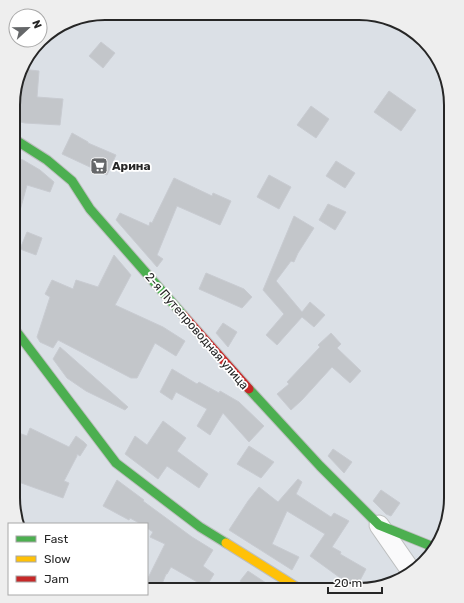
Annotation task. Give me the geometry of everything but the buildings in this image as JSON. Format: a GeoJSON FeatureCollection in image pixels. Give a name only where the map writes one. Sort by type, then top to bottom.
{"type":"FeatureCollection","features":[{"type":"Feature","properties":{"kind":"street","name":"2-я Путепроводная улица"},"geometry":{"type":"LineString","coordinates":[[20,144],[48,160],[72,181],[90,209],[264,408],[379,525],[408,567]]}},
{"type":"Feature","properties":{"kind":"street"},"geometry":{"type":"LineString","coordinates":[[20,336],[116,463],[200,527],[290,583]]}},
{"type":"Feature","properties":{"kind":"street","name":"2-я Путепроводная улица"},"geometry":{"type":"LineString","coordinates":[[379,525],[430,545]]}},
{"type":"Feature","properties":{"kind":"traffic: fast"},"geometry":{"type":"LineString","coordinates":[[20,143],[47,160],[72,181],[90,209],[183,315]]}},
{"type":"Feature","properties":{"kind":"traffic: fast"},"geometry":{"type":"LineString","coordinates":[[20,336],[116,463],[200,527],[226,543]]}},
{"type":"Feature","properties":{"kind":"traffic: fast"},"geometry":{"type":"LineString","coordinates":[[249,389],[320,466],[379,525],[430,545]]}},
{"type":"Feature","properties":{"kind":"traffic: slow"},"geometry":{"type":"LineString","coordinates":[[226,543],[290,583]]}},
{"type":"Feature","properties":{"kind":"traffic: jam"},"geometry":{"type":"LineString","coordinates":[[183,315],[249,389]]}},
{"type":"Feature","properties":{"kind":"place","name":"Арина"},"geometry":{"type":"Point","coordinates":[99,166]}}]}
